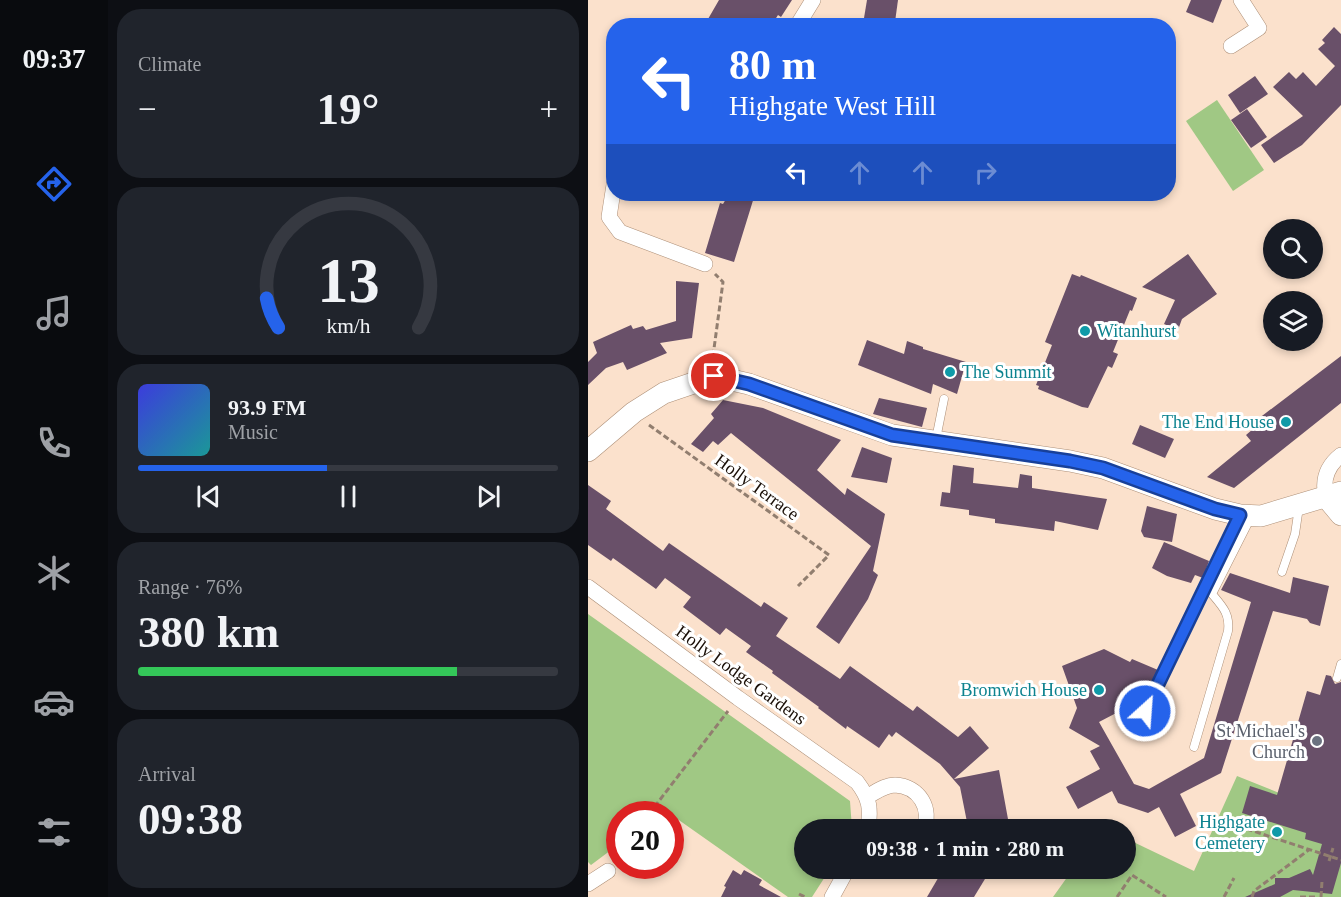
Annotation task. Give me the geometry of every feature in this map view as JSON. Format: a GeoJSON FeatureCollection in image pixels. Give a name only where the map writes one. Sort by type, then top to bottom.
{"type":"FeatureCollection","features":[{"type":"Feature","properties":{"kind":"street"},"geometry":{"type":"LineString","coordinates":[[802,18],[813,0]]}},
{"type":"Feature","properties":{"kind":"street"},"geometry":{"type":"LineString","coordinates":[[1231,46],[1259,28],[1240,0]]}},
{"type":"Feature","properties":{"kind":"street"},"geometry":{"type":"LineString","coordinates":[[612,201],[609,217],[620,232],[705,264]]}},
{"type":"Feature","properties":{"kind":"street"},"geometry":{"type":"LineString","coordinates":[[588,451],[634,412],[664,393],[714,376],[749,384],[892,435],[1070,461],[1103,468],[1215,509],[1246,515],[1261,516],[1334,495]]}},
{"type":"Feature","properties":{"kind":"street"},"geometry":{"type":"LineString","coordinates":[[1341,455],[1328,470],[1323,482],[1334,495],[1341,515]]}},
{"type":"Feature","properties":{"kind":"street","name":"Holly Lodge Gardens"},"geometry":{"type":"LineString","coordinates":[[588,587],[738,698],[857,782],[868,796]]}},
{"type":"Feature","properties":{"kind":"street"},"geometry":{"type":"LineString","coordinates":[[870,819],[868,796],[887,786],[894,785],[911,789],[919,796],[927,811],[927,819]]}},
{"type":"Feature","properties":{"kind":"street"},"geometry":{"type":"LineString","coordinates":[[588,884],[606,872]]}},
{"type":"Feature","properties":{"kind":"street"},"geometry":{"type":"LineString","coordinates":[[832,897],[842,879]]}},
{"type":"Feature","properties":{"kind":"lane"},"geometry":{"type":"LineString","coordinates":[[935,442],[944,399]]}},
{"type":"Feature","properties":{"kind":"lane"},"geometry":{"type":"LineString","coordinates":[[1282,572],[1295,534],[1299,505]]}},
{"type":"Feature","properties":{"kind":"lane"},"geometry":{"type":"LineString","coordinates":[[1145,711],[1246,515]]}},
{"type":"Feature","properties":{"kind":"lane"},"geometry":{"type":"LineString","coordinates":[[1194,747],[1230,621],[1224,608],[1212,594],[1246,515]]}},
{"type":"Feature","properties":{"kind":"lane"},"geometry":{"type":"LineString","coordinates":[[1337,678],[1341,663]]}},
{"type":"Feature","properties":{"kind":"path"},"geometry":{"type":"LineString","coordinates":[[705,264],[723,282],[712,362],[714,376]]}},
{"type":"Feature","properties":{"kind":"path","name":"Holly Terrace"},"geometry":{"type":"LineString","coordinates":[[634,412],[658,433],[829,555],[798,586]]}},
{"type":"Feature","properties":{"kind":"path"},"geometry":{"type":"LineString","coordinates":[[659,801],[738,698]]}},
{"type":"Feature","properties":{"kind":"path"},"geometry":{"type":"LineString","coordinates":[[1238,826],[1341,861]]}},
{"type":"Feature","properties":{"kind":"path"},"geometry":{"type":"LineString","coordinates":[[1330,859],[1333,848]]}},
{"type":"Feature","properties":{"kind":"path"},"geometry":{"type":"LineString","coordinates":[[1252,897],[1254,891],[1311,849]]}},
{"type":"Feature","properties":{"kind":"path"},"geometry":{"type":"LineString","coordinates":[[1117,897],[1132,875],[1166,897]]}},
{"type":"Feature","properties":{"kind":"path"},"geometry":{"type":"LineString","coordinates":[[1224,897],[1234,878]]}},
{"type":"Feature","properties":{"kind":"path"},"geometry":{"type":"LineString","coordinates":[[1321,897],[1322,881]]}},
{"type":"Feature","properties":{"kind":"path"},"geometry":{"type":"LineString","coordinates":[[799,894],[805,897]]}},
{"type":"Feature","properties":{"kind":"path"},"geometry":{"type":"LineString","coordinates":[[1300,897],[1316,897]]}},
{"type":"Feature","properties":{"kind":"green space"},"geometry":{"type":"Polygon","coordinates":[[[1217,100],[1264,170],[1233,191],[1186,121],[1217,100]]]}},
{"type":"Feature","properties":{"kind":"green space"},"geometry":{"type":"Polygon","coordinates":[[[588,614],[850,801],[851,819],[794,819],[794,879],[824,879],[812,897],[788,897],[684,824],[684,801],[606,801],[606,854],[591,865],[588,862],[588,614]]]}},
{"type":"Feature","properties":{"kind":"green space","name":"Highgate Cemetery"},"geometry":{"type":"Polygon","coordinates":[[[1237,776],[1309,805],[1341,815],[1341,897],[1053,897],[1066,879],[1136,879],[1136,843],[1194,871],[1237,776]]]}},
{"type":"Feature","properties":{"kind":"building"},"geometry":{"type":"Polygon","coordinates":[[[719,0],[792,0],[781,17],[778,15],[776,18],[709,18],[719,0]]]}},
{"type":"Feature","properties":{"kind":"building"},"geometry":{"type":"Polygon","coordinates":[[[867,0],[898,0],[896,18],[864,18],[867,0]]]}},
{"type":"Feature","properties":{"kind":"building"},"geometry":{"type":"Polygon","coordinates":[[[1191,0],[1222,0],[1213,23],[1186,12],[1191,0]]]}},
{"type":"Feature","properties":{"kind":"building"},"geometry":{"type":"Polygon","coordinates":[[[1334,27],[1341,34],[1341,105],[1302,145],[1274,163],[1261,145],[1303,116],[1273,87],[1289,72],[1296,79],[1303,72],[1316,86],[1335,66],[1318,49],[1325,43],[1322,40],[1334,27]]]}},
{"type":"Feature","properties":{"kind":"building"},"geometry":{"type":"Polygon","coordinates":[[[1255,76],[1268,94],[1240,113],[1228,95],[1255,76]]]}},
{"type":"Feature","properties":{"kind":"building"},"geometry":{"type":"Polygon","coordinates":[[[1247,109],[1267,137],[1251,148],[1231,120],[1247,109]]]}},
{"type":"Feature","properties":{"kind":"building"},"geometry":{"type":"Polygon","coordinates":[[[725,201],[753,201],[734,262],[705,253],[720,203],[723,204],[725,201]]]}},
{"type":"Feature","properties":{"kind":"building"},"geometry":{"type":"Polygon","coordinates":[[[1188,254],[1217,294],[1182,319],[1178,330],[1164,324],[1175,300],[1142,287],[1188,254]]]}},
{"type":"Feature","properties":{"kind":"building","name":"Witanhurst"},"geometry":{"type":"Polygon","coordinates":[[[1072,274],[1080,277],[1081,275],[1137,298],[1113,352],[1118,354],[1112,368],[1108,366],[1088,408],[1038,389],[1039,386],[1036,385],[1052,345],[1045,342],[1072,274]]]}},
{"type":"Feature","properties":{"kind":"building"},"geometry":{"type":"Polygon","coordinates":[[[676,281],[699,283],[692,338],[660,343],[667,353],[627,370],[623,362],[606,368],[588,385],[588,362],[597,353],[593,342],[631,325],[633,329],[643,326],[646,330],[676,321],[676,281]]]}},
{"type":"Feature","properties":{"kind":"building"},"geometry":{"type":"Polygon","coordinates":[[[867,340],[904,354],[907,341],[923,349],[966,362],[957,394],[933,384],[931,394],[858,365],[867,340]]]}},
{"type":"Feature","properties":{"kind":"building"},"geometry":{"type":"Polygon","coordinates":[[[1341,356],[1341,403],[1234,488],[1207,477],[1251,441],[1246,435],[1260,423],[1258,419],[1341,356]]]}},
{"type":"Feature","properties":{"kind":"building"},"geometry":{"type":"Polygon","coordinates":[[[879,398],[927,408],[922,427],[873,414],[879,398]]]}},
{"type":"Feature","properties":{"kind":"building"},"geometry":{"type":"Polygon","coordinates":[[[723,400],[763,408],[841,440],[817,470],[845,495],[847,488],[885,514],[873,571],[878,575],[868,599],[839,644],[816,627],[871,546],[731,433],[718,445],[713,441],[703,452],[691,444],[714,418],[711,414],[723,400]]]}},
{"type":"Feature","properties":{"kind":"building"},"geometry":{"type":"Polygon","coordinates":[[[1140,425],[1174,439],[1165,458],[1132,444],[1140,425]]]}},
{"type":"Feature","properties":{"kind":"building"},"geometry":{"type":"Polygon","coordinates":[[[862,447],[892,458],[887,483],[851,477],[862,447]]]}},
{"type":"Feature","properties":{"kind":"building"},"geometry":{"type":"Polygon","coordinates":[[[953,465],[974,468],[973,483],[1018,488],[1020,474],[1032,476],[1032,488],[1107,499],[1098,530],[1055,521],[1054,531],[995,523],[995,519],[969,515],[969,510],[940,506],[942,492],[950,493],[953,465]]]}},
{"type":"Feature","properties":{"kind":"building"},"geometry":{"type":"Polygon","coordinates":[[[588,485],[611,501],[606,509],[663,551],[669,543],[761,607],[764,602],[788,618],[776,636],[840,679],[850,666],[913,711],[917,706],[958,737],[970,726],[989,748],[954,779],[999,770],[1008,819],[966,819],[960,787],[940,764],[896,732],[892,737],[889,734],[879,748],[847,726],[846,729],[746,652],[751,646],[726,628],[720,635],[683,607],[691,597],[665,578],[656,589],[613,558],[611,561],[588,545],[588,485]]]}},
{"type":"Feature","properties":{"kind":"building"},"geometry":{"type":"Polygon","coordinates":[[[1147,506],[1177,514],[1172,542],[1144,537],[1141,531],[1147,506]]]}},
{"type":"Feature","properties":{"kind":"building"},"geometry":{"type":"Polygon","coordinates":[[[1164,542],[1209,561],[1203,578],[1195,575],[1191,583],[1167,576],[1152,568],[1164,542]]]}},
{"type":"Feature","properties":{"kind":"building"},"geometry":{"type":"Polygon","coordinates":[[[1230,573],[1290,593],[1293,577],[1329,586],[1320,626],[1310,623],[1307,619],[1273,611],[1221,773],[1180,794],[1196,826],[1175,837],[1159,807],[1148,813],[1118,803],[1112,791],[1078,809],[1066,787],[1100,769],[1090,751],[1100,746],[1069,728],[1077,708],[1062,666],[1104,649],[1130,662],[1132,659],[1158,670],[1153,681],[1136,682],[1129,688],[1120,711],[1099,722],[1134,784],[1149,789],[1204,758],[1251,602],[1221,590],[1230,573]]]}},
{"type":"Feature","properties":{"kind":"building"},"geometry":{"type":"Polygon","coordinates":[[[1326,675],[1331,676],[1335,684],[1341,682],[1341,863],[1332,894],[1293,890],[1280,897],[1245,897],[1275,884],[1275,878],[1289,878],[1310,869],[1313,875],[1322,844],[1305,839],[1306,833],[1242,813],[1250,786],[1277,795],[1307,691],[1320,695],[1326,675]]]}},
{"type":"Feature","properties":{"kind":"building"},"geometry":{"type":"Polygon","coordinates":[[[733,870],[741,875],[744,870],[762,880],[759,885],[781,897],[721,897],[733,870]]]}},
{"type":"Feature","properties":{"kind":"building"},"geometry":{"type":"Polygon","coordinates":[[[938,879],[985,879],[974,897],[927,897],[938,879]]]}},
{"type":"Feature","properties":{"kind":"place","name":"Witanhurst"},"geometry":{"type":"Point","coordinates":[1085,331]}},
{"type":"Feature","properties":{"kind":"place","name":"The Summit"},"geometry":{"type":"Point","coordinates":[950,372]}},
{"type":"Feature","properties":{"kind":"place","name":"The End House"},"geometry":{"type":"Point","coordinates":[1286,422]}},
{"type":"Feature","properties":{"kind":"place","name":"Bromwich House"},"geometry":{"type":"Point","coordinates":[1099,690]}},
{"type":"Feature","properties":{"kind":"place","name":"St Michael's Church"},"geometry":{"type":"Point","coordinates":[1317,741]}},
{"type":"Feature","properties":{"kind":"place","name":"Highgate Cemetery"},"geometry":{"type":"Point","coordinates":[1277,832]}},
{"type":"Feature","properties":{"kind":"route"},"geometry":{"type":"LineString","coordinates":[[714,376],[749,384],[892,435],[1070,461],[1103,468],[1215,509],[1240,515],[1145,711]]}}]}
